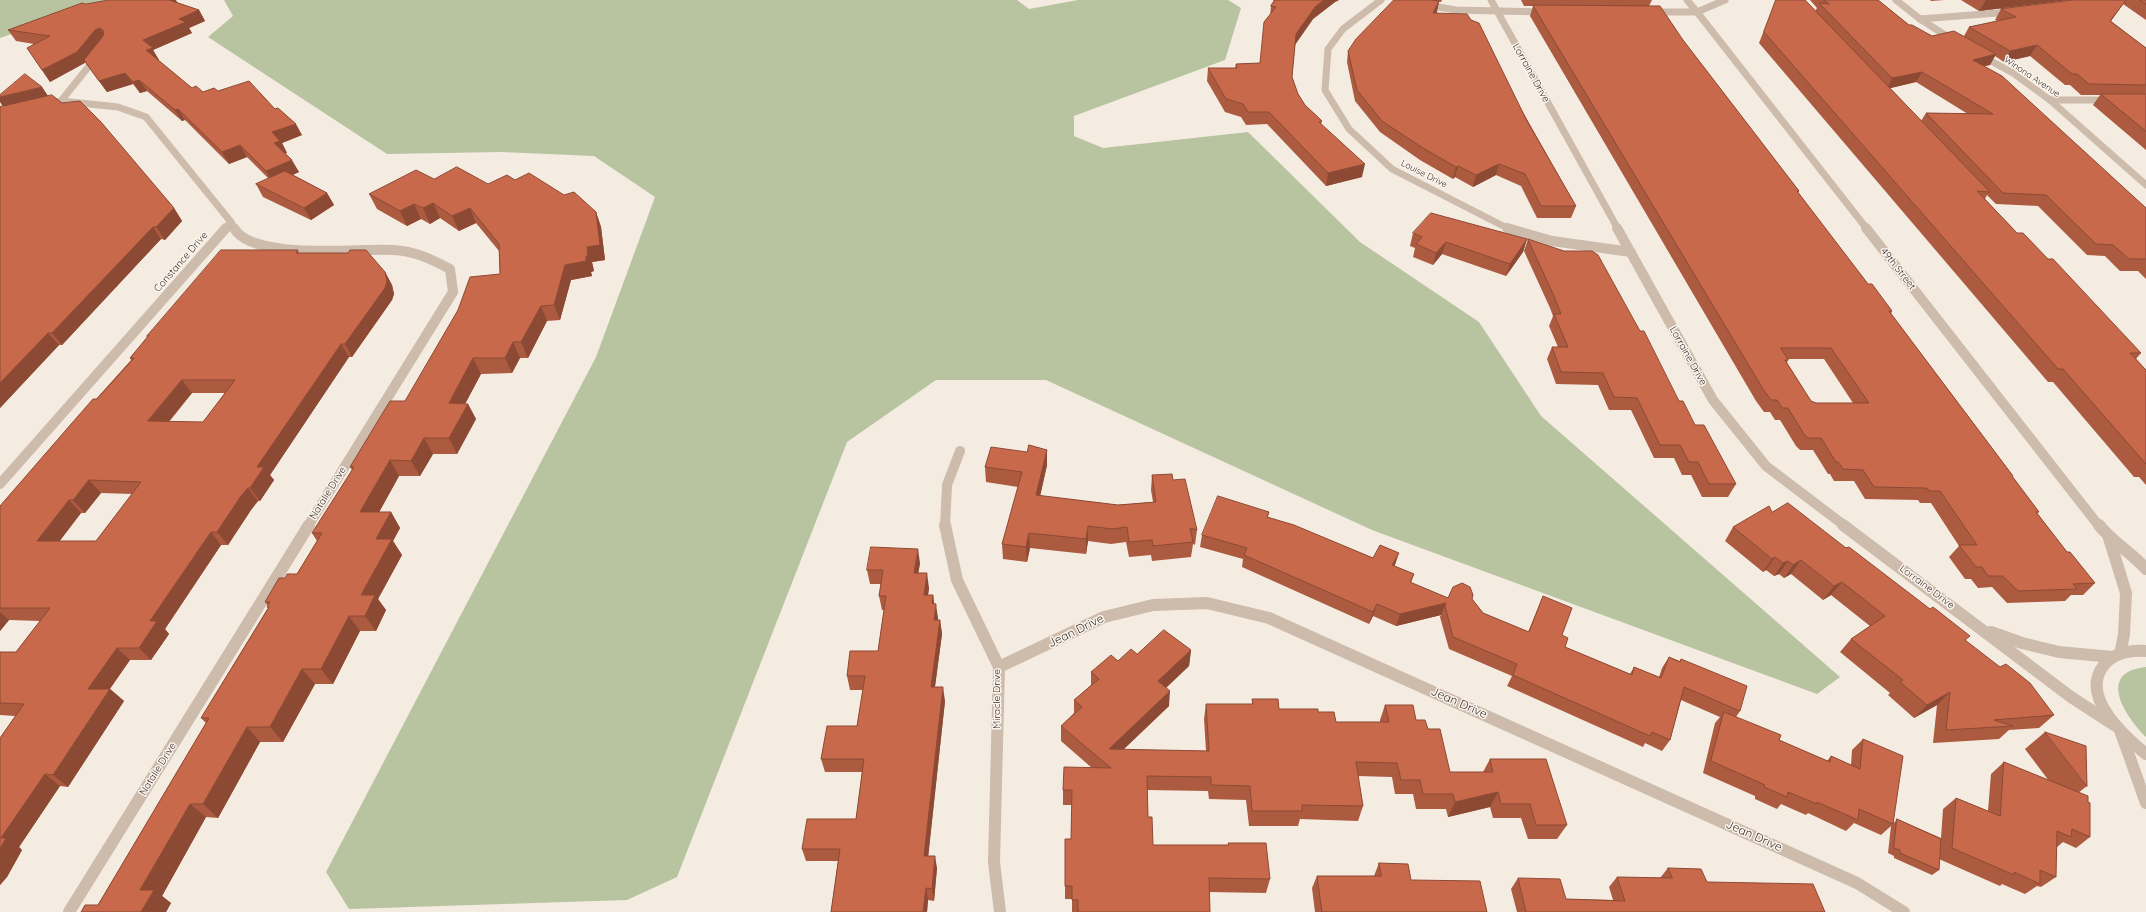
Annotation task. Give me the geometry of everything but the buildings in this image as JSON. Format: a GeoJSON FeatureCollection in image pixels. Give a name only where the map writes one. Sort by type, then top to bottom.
{"type":"FeatureCollection","features":[{"type":"Feature","properties":{"kind":"street","name":"Louise Drive"},"geometry":{"type":"LineString","coordinates":[[1381,0],[1343,28],[1328,49],[1325,90],[1349,129],[1392,168],[1512,230],[1552,241],[1631,252]]}},
{"type":"Feature","properties":{"kind":"street"},"geometry":{"type":"LineString","coordinates":[[1397,0],[1456,10],[1551,12]]}},
{"type":"Feature","properties":{"kind":"street","name":"Lorraine Drive"},"geometry":{"type":"LineString","coordinates":[[1491,0],[1496,12],[1713,400],[1766,466],[2071,697],[2118,729]]}},
{"type":"Feature","properties":{"kind":"street","name":"49th Street"},"geometry":{"type":"LineString","coordinates":[[1687,0],[2109,538],[2140,561],[2146,569]]}},
{"type":"Feature","properties":{"kind":"street"},"geometry":{"type":"LineString","coordinates":[[1645,12],[1697,12],[1725,0]]}},
{"type":"Feature","properties":{"kind":"street"},"geometry":{"type":"LineString","coordinates":[[1896,0],[1920,20],[1957,42]]}},
{"type":"Feature","properties":{"kind":"street"},"geometry":{"type":"LineString","coordinates":[[1920,20],[2021,11]]}},
{"type":"Feature","properties":{"kind":"street"},"geometry":{"type":"LineString","coordinates":[[60,101],[102,49]]}},
{"type":"Feature","properties":{"kind":"street","name":"Winona Avenue"},"geometry":{"type":"LineString","coordinates":[[1971,50],[2012,73],[2050,100],[2146,185]]}},
{"type":"Feature","properties":{"kind":"street"},"geometry":{"type":"LineString","coordinates":[[2050,100],[2116,100]]}},
{"type":"Feature","properties":{"kind":"street"},"geometry":{"type":"LineString","coordinates":[[46,104],[60,101],[118,107],[146,117],[231,222]]}},
{"type":"Feature","properties":{"kind":"street","name":"Constance Drive"},"geometry":{"type":"LineString","coordinates":[[0,484],[231,222]]}},
{"type":"Feature","properties":{"kind":"street","name":"Natalie Drive"},"geometry":{"type":"LineString","coordinates":[[69,912],[453,292],[450,269],[421,254],[393,250],[307,251],[262,246],[238,233],[231,222]]}},
{"type":"Feature","properties":{"kind":"street","name":"Miracle Drive"},"geometry":{"type":"LineString","coordinates":[[960,451],[948,486],[945,525],[957,580],[999,667],[994,862],[1000,912]]}},
{"type":"Feature","properties":{"kind":"street","name":"49th Street"},"geometry":{"type":"LineString","coordinates":[[2109,538],[2126,593],[2126,620],[2116,655]]}},
{"type":"Feature","properties":{"kind":"street","name":"Jean Drive"},"geometry":{"type":"LineString","coordinates":[[999,667],[1104,617],[1153,605],[1207,603],[1270,618],[1858,883],[1904,912]]}},
{"type":"Feature","properties":{"kind":"street","name":"Lorraine Drive"},"geometry":{"type":"LineString","coordinates":[[1984,630],[2022,643],[2059,652],[2116,655],[2146,652]]}},
{"type":"Feature","properties":{"kind":"street"},"geometry":{"type":"LineString","coordinates":[[2116,655],[2101,666],[2097,678],[2097,693],[2104,710],[2118,729],[2146,754]]}},
{"type":"Feature","properties":{"kind":"street"},"geometry":{"type":"LineString","coordinates":[[2118,729],[2146,803]]}},
{"type":"Feature","properties":{"kind":"green space"},"geometry":{"type":"Polygon","coordinates":[[[0,0],[106,0],[0,38],[0,0]]]}},
{"type":"Feature","properties":{"kind":"green space"},"geometry":{"type":"Polygon","coordinates":[[[224,0],[1017,0],[1029,9],[1078,0],[1228,0],[1241,8],[1225,60],[1074,116],[1074,136],[1103,148],[1248,132],[1360,242],[1479,322],[1541,416],[1840,677],[1817,694],[1372,530],[1046,380],[936,380],[847,442],[677,877],[627,900],[349,909],[326,872],[596,357],[655,197],[594,156],[501,152],[387,154],[208,37],[233,16],[224,0]]]}},
{"type":"Feature","properties":{"kind":"green space"},"geometry":{"type":"Polygon","coordinates":[[[2146,667],[2146,737],[2130,718],[2119,696],[2118,686],[2122,677],[2131,671],[2146,667]]]}}]}
